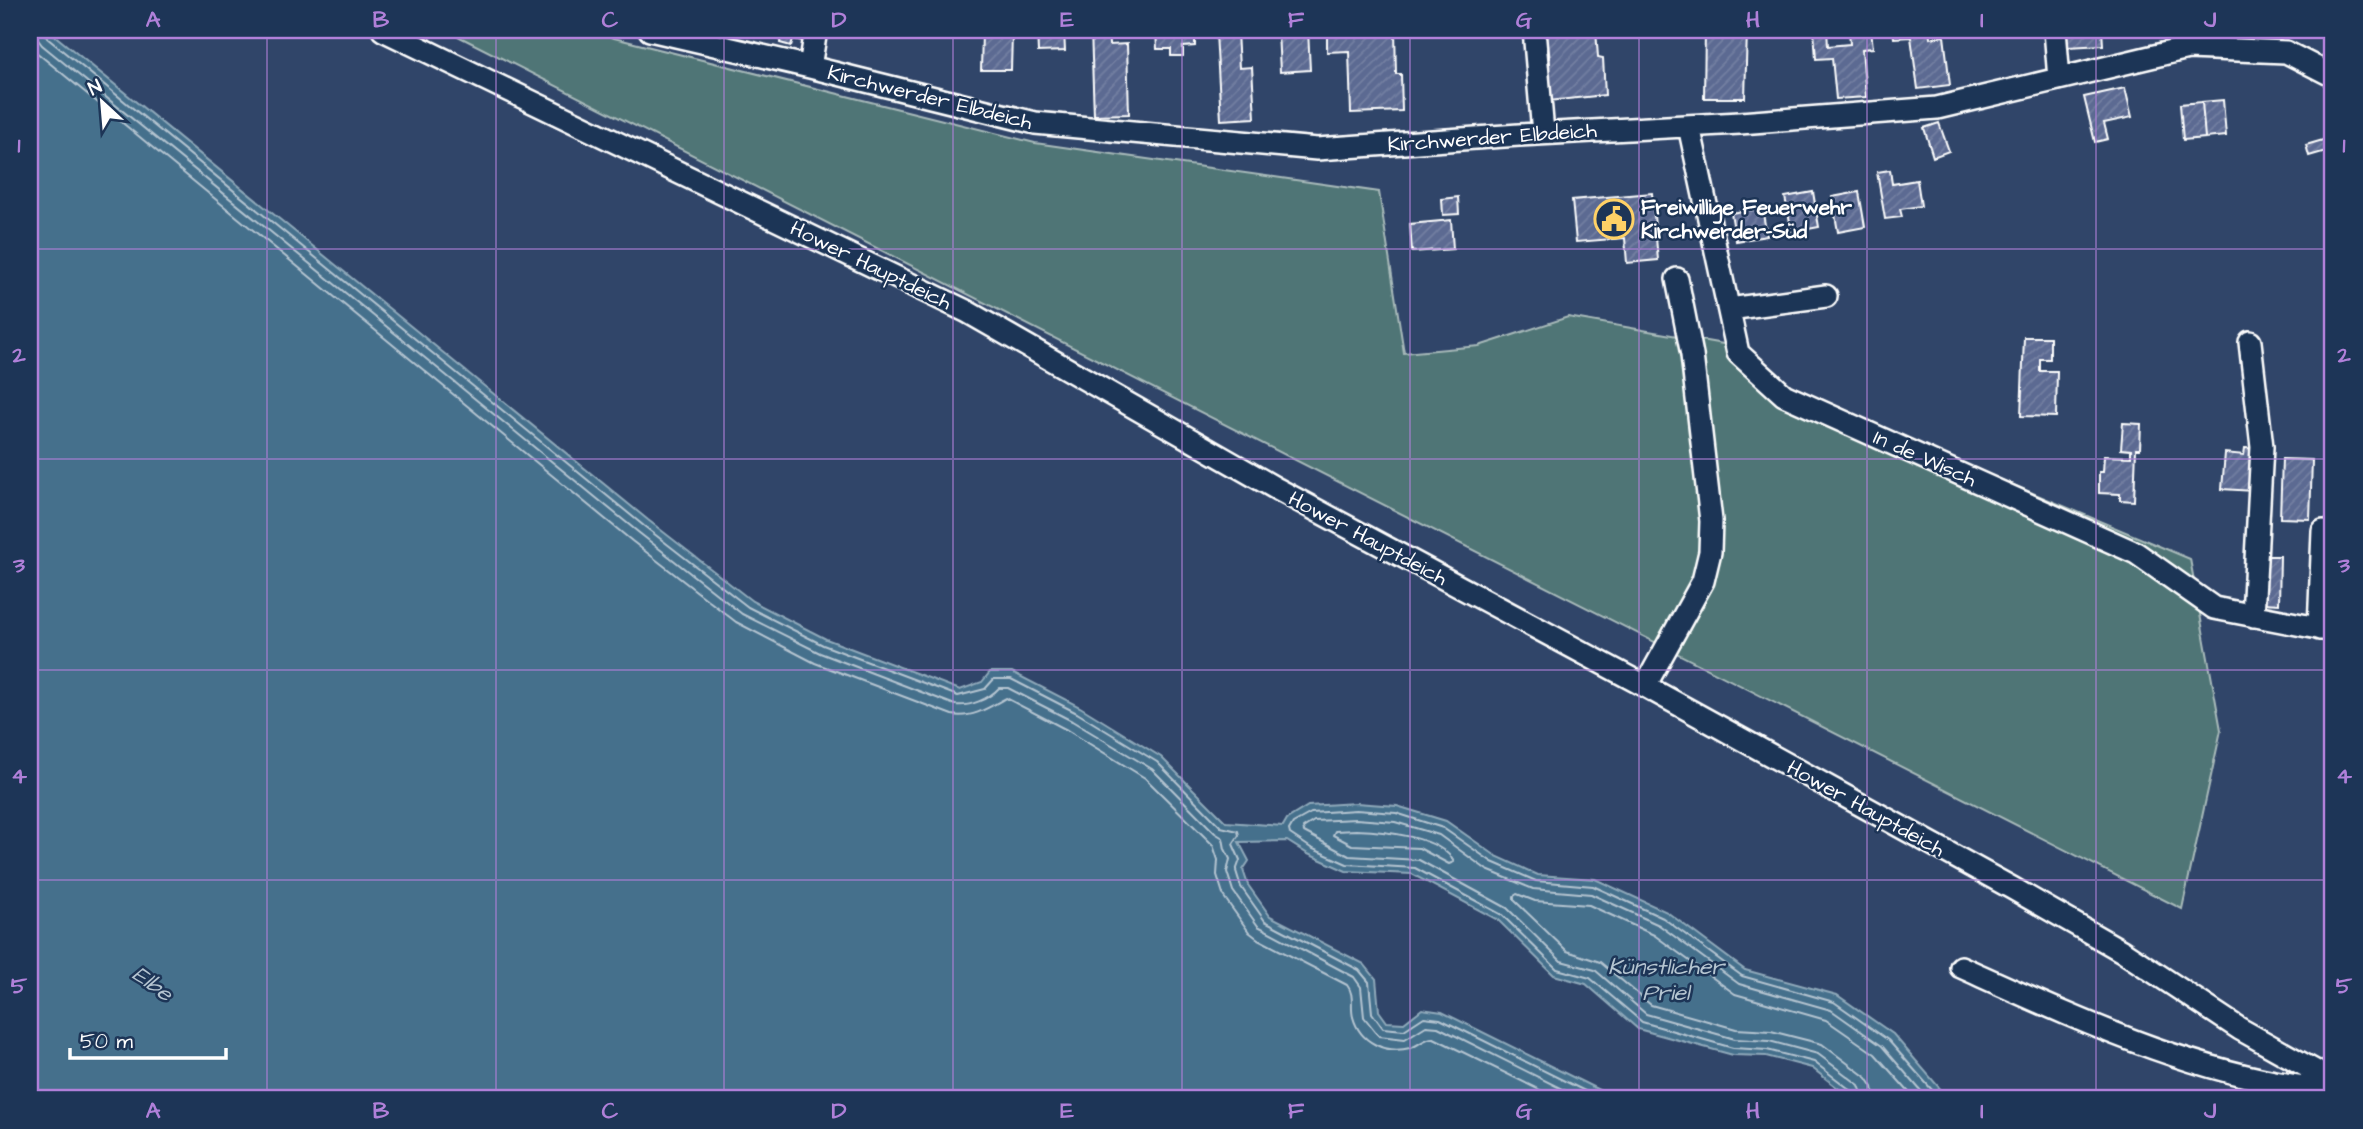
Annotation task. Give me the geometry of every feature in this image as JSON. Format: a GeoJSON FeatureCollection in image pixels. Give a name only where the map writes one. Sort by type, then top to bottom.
{"type":"FeatureCollection","features":[{"type":"Feature","properties":{"kind":"street","name":"Hower Hauptdeich"},"geometry":{"type":"LineString","coordinates":[[383,30],[966,311],[1277,489],[1645,686],[2034,901],[2122,951],[2240,1029],[2333,1081]]}},
{"type":"Feature","properties":{"kind":"street","name":"Kirchwerder Elbdeich"},"geometry":{"type":"LineString","coordinates":[[650,30],[739,40],[810,67],[1035,123],[1317,149],[1937,108],[2188,48],[2286,52],[2333,76]]}},
{"type":"Feature","properties":{"kind":"street"},"geometry":{"type":"LineString","coordinates":[[810,67],[816,30]]}},
{"type":"Feature","properties":{"kind":"street"},"geometry":{"type":"LineString","coordinates":[[1534,30],[1543,133]]}},
{"type":"Feature","properties":{"kind":"street"},"geometry":{"type":"LineString","coordinates":[[2055,30],[2059,79]]}},
{"type":"Feature","properties":{"kind":"street","name":"In de Wisch"},"geometry":{"type":"LineString","coordinates":[[1689,126],[1738,353],[1784,394],[2136,552],[2214,608],[2326,630]]}},
{"type":"Feature","properties":{"kind":"street"},"geometry":{"type":"LineString","coordinates":[[1645,686],[1703,581],[1710,552],[1711,522],[1693,369],[1678,279]]}},
{"type":"Feature","properties":{"kind":"street"},"geometry":{"type":"LineString","coordinates":[[1729,309],[1826,296]]}},
{"type":"Feature","properties":{"kind":"street"},"geometry":{"type":"LineString","coordinates":[[2250,342],[2262,447],[2253,616]]}},
{"type":"Feature","properties":{"kind":"street"},"geometry":{"type":"LineString","coordinates":[[2323,531],[2326,630]]}},
{"type":"Feature","properties":{"kind":"street"},"geometry":{"type":"LineString","coordinates":[[1961,967],[2053,1009],[2229,1073],[2296,1087],[2333,1090]]}},
{"type":"Feature","properties":{"kind":"green space"},"geometry":{"type":"Polygon","coordinates":[[[446,30],[582,30],[1035,143],[1379,192],[1404,353],[1479,346],[1568,317],[1729,345],[1787,390],[2190,559],[2221,730],[2182,909],[446,30]]]}},
{"type":"Feature","properties":{"kind":"water"},"geometry":{"type":"Polygon","coordinates":[[[30,30],[48,30],[648,520],[752,601],[826,639],[960,690],[982,682],[990,672],[1012,672],[1080,707],[1161,757],[1226,822],[1283,826],[1287,819],[1308,806],[1356,803],[1397,806],[1446,821],[1496,856],[1538,875],[1595,879],[1667,912],[1745,970],[1837,995],[1893,1034],[1949,1099],[1852,1099],[1812,1068],[1766,1056],[1733,1055],[1638,1029],[1586,984],[1554,975],[1498,920],[1412,874],[1346,871],[1287,841],[1239,842],[1249,861],[1243,870],[1248,885],[1270,916],[1364,964],[1376,979],[1379,1011],[1387,1022],[1404,1023],[1422,1009],[1442,1012],[1617,1099],[30,1099],[30,30]]]}},
{"type":"Feature","properties":{"kind":"building"},"geometry":{"type":"Polygon","coordinates":[[[810,30],[808,42],[793,39],[791,46],[780,43],[781,35],[767,32],[810,30]]]}},
{"type":"Feature","properties":{"kind":"building"},"geometry":{"type":"Polygon","coordinates":[[[888,30],[925,30],[923,37],[907,34],[906,39],[895,37],[896,31],[888,30]]]}},
{"type":"Feature","properties":{"kind":"building"},"geometry":{"type":"Polygon","coordinates":[[[989,30],[1005,30],[1005,34],[1012,34],[1011,70],[981,70],[982,33],[989,33],[989,30]]]}},
{"type":"Feature","properties":{"kind":"building"},"geometry":{"type":"Polygon","coordinates":[[[1037,30],[1064,30],[1065,51],[1038,52],[1037,30]]]}},
{"type":"Feature","properties":{"kind":"building"},"geometry":{"type":"Polygon","coordinates":[[[1091,30],[1108,30],[1109,45],[1127,44],[1129,114],[1094,115],[1091,30]]]}},
{"type":"Feature","properties":{"kind":"building"},"geometry":{"type":"Polygon","coordinates":[[[1156,30],[1195,30],[1195,46],[1183,47],[1183,56],[1171,56],[1171,49],[1157,49],[1156,30]]]}},
{"type":"Feature","properties":{"kind":"building"},"geometry":{"type":"Polygon","coordinates":[[[1308,30],[1310,70],[1280,72],[1278,31],[1308,30]]]}},
{"type":"Feature","properties":{"kind":"building"},"geometry":{"type":"Polygon","coordinates":[[[1327,30],[1395,30],[1396,74],[1401,74],[1402,111],[1351,113],[1349,51],[1327,52],[1327,30]]]}},
{"type":"Feature","properties":{"kind":"building"},"geometry":{"type":"Polygon","coordinates":[[[1547,30],[1596,30],[1598,57],[1603,58],[1605,95],[1549,101],[1545,63],[1550,63],[1547,30]]]}},
{"type":"Feature","properties":{"kind":"building"},"geometry":{"type":"Polygon","coordinates":[[[1705,30],[1747,30],[1745,98],[1704,98],[1705,30]]]}},
{"type":"Feature","properties":{"kind":"building"},"geometry":{"type":"Polygon","coordinates":[[[1814,30],[1827,30],[1828,46],[1850,44],[1849,30],[1871,30],[1873,48],[1862,49],[1866,97],[1836,99],[1832,58],[1816,59],[1814,30]]]}},
{"type":"Feature","properties":{"kind":"building"},"geometry":{"type":"Polygon","coordinates":[[[1893,30],[1929,30],[1930,38],[1944,36],[1950,85],[1918,89],[1911,37],[1894,38],[1893,30]]]}},
{"type":"Feature","properties":{"kind":"building"},"geometry":{"type":"Polygon","coordinates":[[[2067,30],[2102,30],[2103,45],[2068,47],[2067,30]]]}},
{"type":"Feature","properties":{"kind":"building"},"geometry":{"type":"Polygon","coordinates":[[[1237,32],[1239,68],[1252,67],[1255,118],[1221,120],[1216,33],[1237,32]]]}},
{"type":"Feature","properties":{"kind":"building"},"geometry":{"type":"Polygon","coordinates":[[[2125,88],[2132,117],[2104,123],[2108,139],[2095,142],[2084,97],[2125,88]]]}},
{"type":"Feature","properties":{"kind":"building"},"geometry":{"type":"Polygon","coordinates":[[[2223,100],[2226,136],[2205,138],[2202,102],[2223,100]]]}},
{"type":"Feature","properties":{"kind":"building"},"geometry":{"type":"Polygon","coordinates":[[[2202,102],[2205,138],[2183,140],[2180,104],[2202,102]]]}},
{"type":"Feature","properties":{"kind":"building"},"geometry":{"type":"Polygon","coordinates":[[[1939,123],[1949,151],[1933,157],[1924,128],[1939,123]]]}},
{"type":"Feature","properties":{"kind":"building"},"geometry":{"type":"Polygon","coordinates":[[[2333,137],[2333,160],[2329,161],[2326,151],[2309,156],[2306,145],[2333,137]]]}},
{"type":"Feature","properties":{"kind":"building"},"geometry":{"type":"Polygon","coordinates":[[[1890,170],[1892,184],[1917,180],[1921,206],[1900,209],[1902,217],[1885,219],[1877,172],[1890,170]]]}},
{"type":"Feature","properties":{"kind":"building"},"geometry":{"type":"Polygon","coordinates":[[[1813,192],[1819,227],[1792,232],[1785,197],[1813,192]]]}},
{"type":"Feature","properties":{"kind":"building"},"geometry":{"type":"Polygon","coordinates":[[[1859,192],[1865,227],[1838,232],[1832,197],[1859,192]]]}},
{"type":"Feature","properties":{"kind":"building","name":"Freiwillige Feuerwehr Kirchwerder-Süd"},"geometry":{"type":"Polygon","coordinates":[[[1652,193],[1658,260],[1627,263],[1625,238],[1576,242],[1572,200],[1652,193]]]}},
{"type":"Feature","properties":{"kind":"building"},"geometry":{"type":"Polygon","coordinates":[[[1458,197],[1459,214],[1443,215],[1442,199],[1458,197]]]}},
{"type":"Feature","properties":{"kind":"building"},"geometry":{"type":"Polygon","coordinates":[[[1762,208],[1767,236],[1736,241],[1731,213],[1762,208]]]}},
{"type":"Feature","properties":{"kind":"building"},"geometry":{"type":"Polygon","coordinates":[[[1451,220],[1453,249],[1412,252],[1410,224],[1451,220]]]}},
{"type":"Feature","properties":{"kind":"building"},"geometry":{"type":"Polygon","coordinates":[[[2024,337],[2050,337],[2050,359],[2040,359],[2040,371],[2057,371],[2056,417],[2021,416],[2024,337]]]}},
{"type":"Feature","properties":{"kind":"building"},"geometry":{"type":"Polygon","coordinates":[[[2123,423],[2141,424],[2140,449],[2136,449],[2134,501],[2120,500],[2120,494],[2099,493],[2099,472],[2103,472],[2104,456],[2131,457],[2131,450],[2121,449],[2123,423]]]}},
{"type":"Feature","properties":{"kind":"building"},"geometry":{"type":"Polygon","coordinates":[[[2326,437],[2333,437],[2333,475],[2329,475],[2326,437]]]}},
{"type":"Feature","properties":{"kind":"building"},"geometry":{"type":"Polygon","coordinates":[[[2245,448],[2258,449],[2254,491],[2222,489],[2225,453],[2244,455],[2245,448]]]}},
{"type":"Feature","properties":{"kind":"building"},"geometry":{"type":"Polygon","coordinates":[[[2282,459],[2312,460],[2310,519],[2280,518],[2282,459]]]}},
{"type":"Feature","properties":{"kind":"building"},"geometry":{"type":"Polygon","coordinates":[[[2265,556],[2280,556],[2279,604],[2264,603],[2265,556]]]}},
{"type":"Feature","properties":{"kind":"place","name":"Freiwillige Feuerwehr Kirchwerder-Süd"},"geometry":{"type":"Point","coordinates":[1614,219]}},
{"type":"Feature","properties":{"kind":"water label","name":"Künstlicher Priel"},"geometry":{"type":"Point","coordinates":[1666,979]}},
{"type":"Feature","properties":{"kind":"water label","name":"Elbe"},"geometry":{"type":"Point","coordinates":[153,983]}}]}
